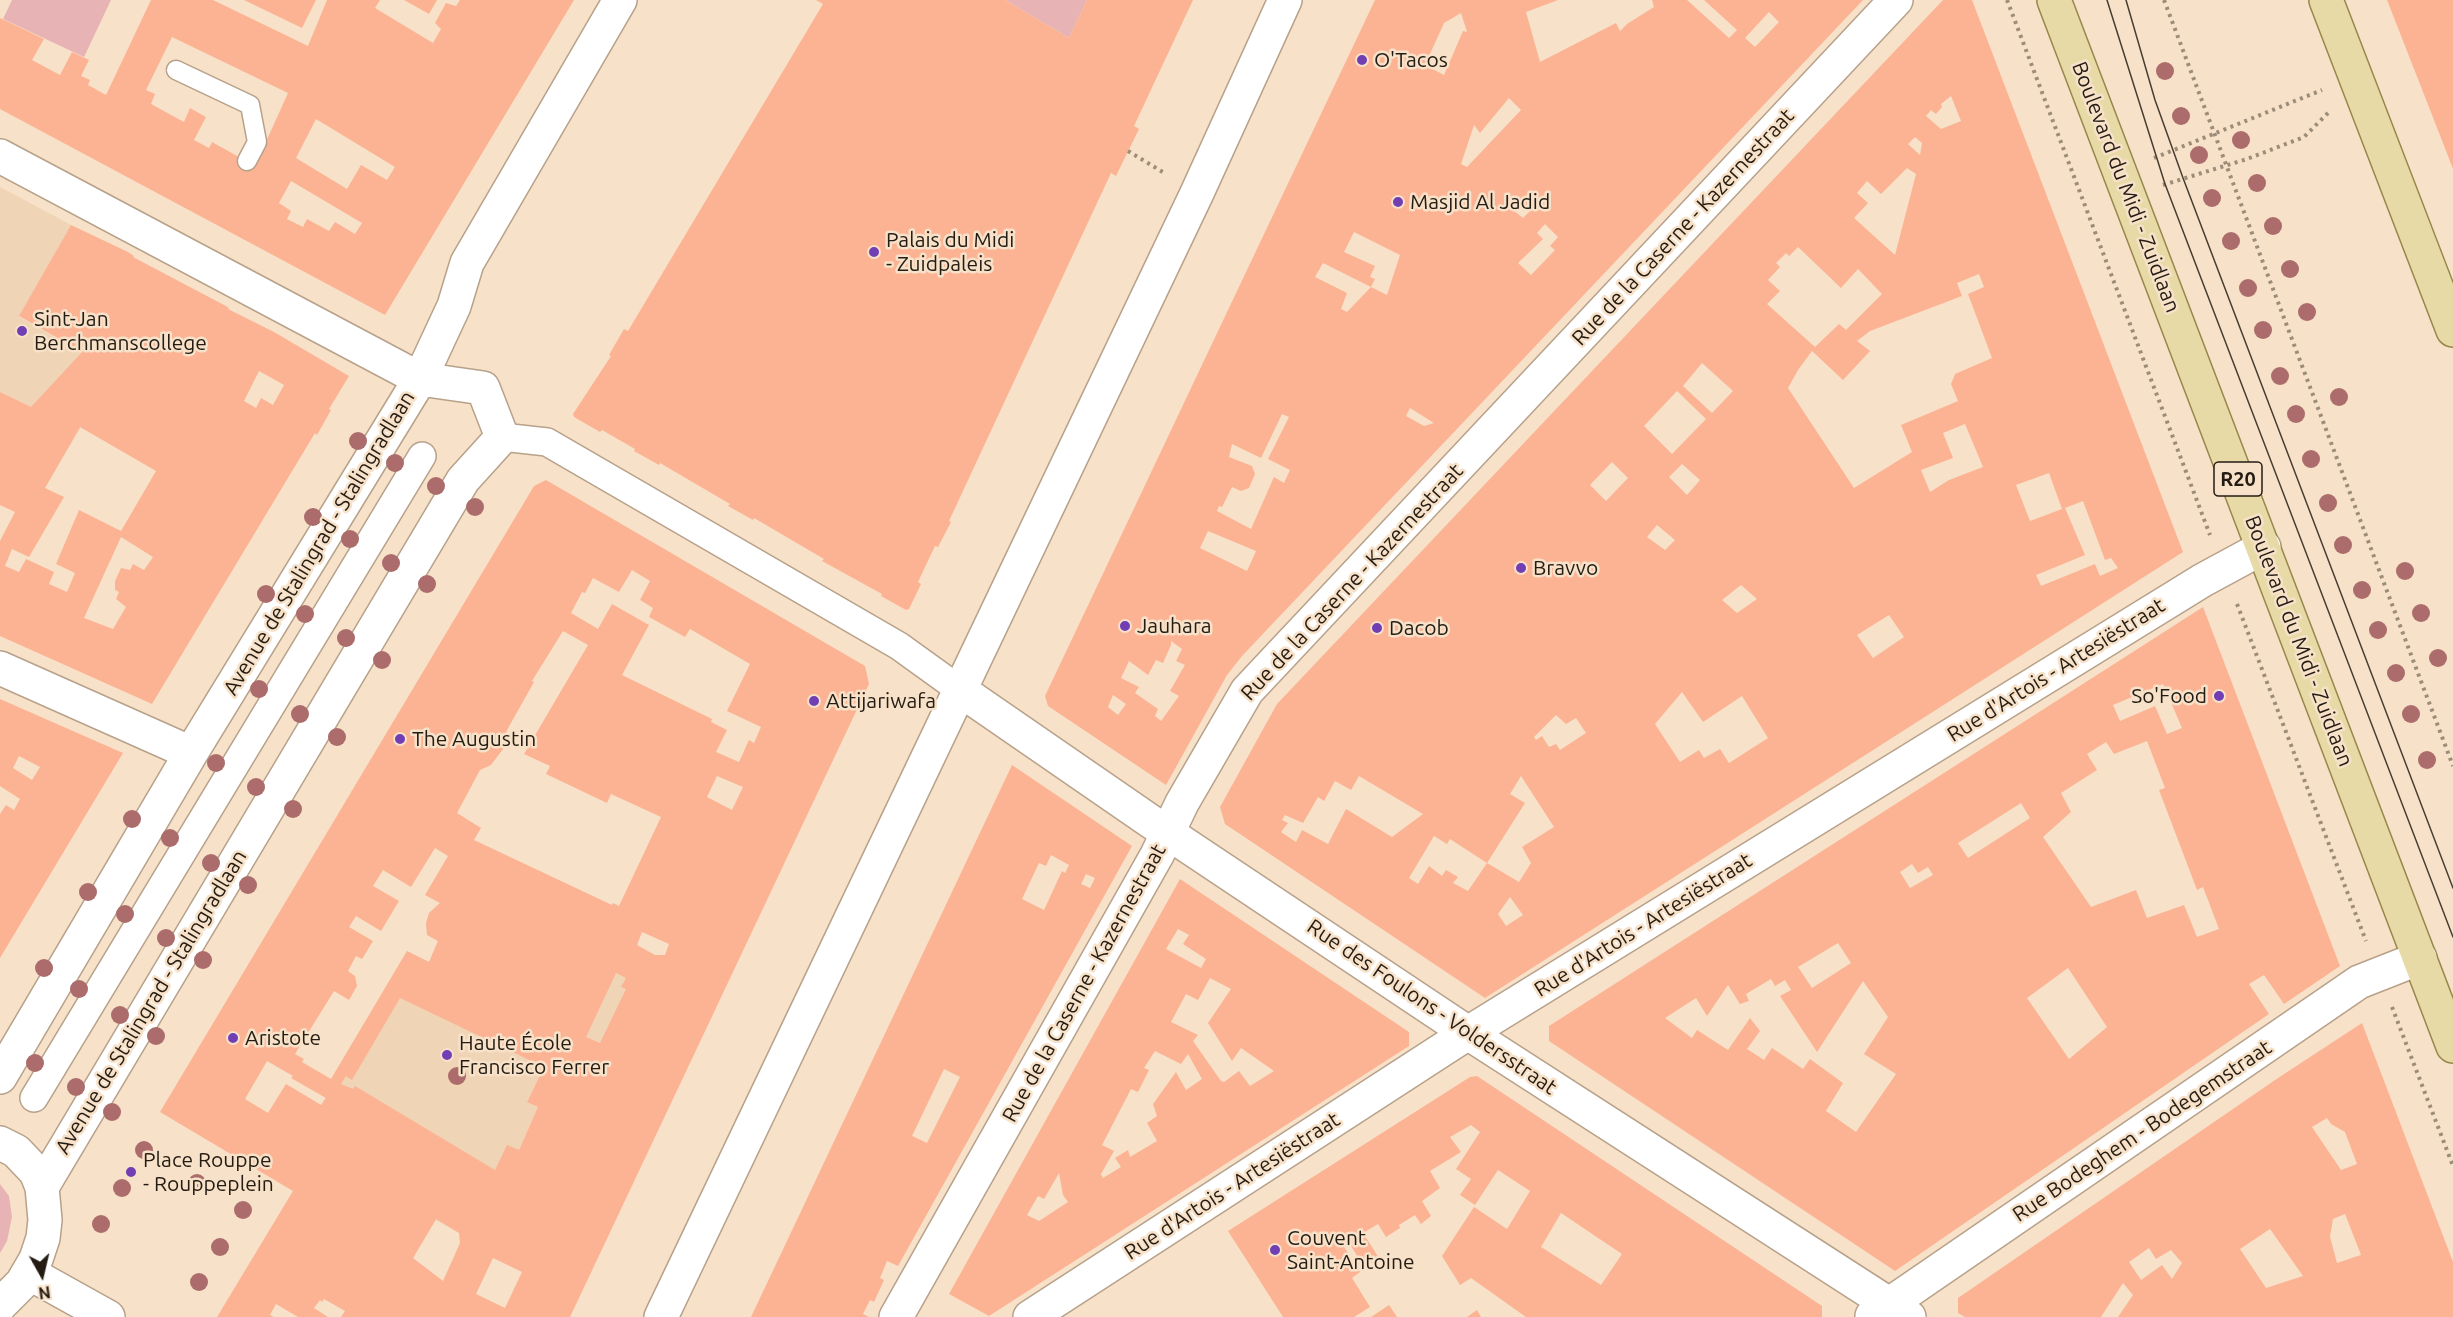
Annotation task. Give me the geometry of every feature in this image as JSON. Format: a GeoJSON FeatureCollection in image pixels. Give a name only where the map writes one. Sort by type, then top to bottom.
{"type":"FeatureCollection","features":[{"type":"Feature","properties":{"kind":"main road","name":"Boulevard du Midi - Zuidlaan"},"geometry":{"type":"LineString","coordinates":[[2054,0],[2453,1046]]}},
{"type":"Feature","properties":{"kind":"main road"},"geometry":{"type":"LineString","coordinates":[[2326,0],[2453,330]]}},
{"type":"Feature","properties":{"kind":"street","name":"Avenue de Stalingrad - Stalingradlaan"},"geometry":{"type":"LineString","coordinates":[[0,1077],[191,753],[420,379],[454,306],[467,263],[620,0]]}},
{"type":"Feature","properties":{"kind":"street"},"geometry":{"type":"LineString","coordinates":[[661,1317],[1197,193],[1285,0]]}},
{"type":"Feature","properties":{"kind":"street","name":"Rue de la Caserne - Kazernestraat"},"geometry":{"type":"LineString","coordinates":[[896,1317],[1247,691],[1896,0]]}},
{"type":"Feature","properties":{"kind":"street"},"geometry":{"type":"LineString","coordinates":[[0,156],[420,379],[483,388],[502,437],[547,442],[899,646],[960,690]]}},
{"type":"Feature","properties":{"kind":"street","name":"Avenue de Stalingrad - Stalingradlaan"},"geometry":{"type":"LineString","coordinates":[[42,1187],[464,480],[502,437]]}},
{"type":"Feature","properties":{"kind":"street"},"geometry":{"type":"LineString","coordinates":[[34,1098],[422,456]]}},
{"type":"Feature","properties":{"kind":"street","name":"Rue d'Artois - Artesiëstraat"},"geometry":{"type":"LineString","coordinates":[[1030,1317],[1468,1033],[2223,569],[2264,547]]}},
{"type":"Feature","properties":{"kind":"street"},"geometry":{"type":"LineString","coordinates":[[0,668],[191,753]]}},
{"type":"Feature","properties":{"kind":"street","name":"Rue des Foulons - Voldersstraat"},"geometry":{"type":"LineString","coordinates":[[960,690],[1168,832],[1889,1313]]}},
{"type":"Feature","properties":{"kind":"street","name":"Rue Bodeghem - Bodegemstraat"},"geometry":{"type":"LineString","coordinates":[[1889,1313],[2359,982],[2420,958]]}},
{"type":"Feature","properties":{"kind":"street"},"geometry":{"type":"LineString","coordinates":[[0,1143],[16,1150],[36,1172],[42,1187],[45,1211],[43,1238],[36,1259],[12,1294],[0,1305]]}},
{"type":"Feature","properties":{"kind":"street"},"geometry":{"type":"LineString","coordinates":[[28,1273],[108,1317]]}},
{"type":"Feature","properties":{"kind":"lane"},"geometry":{"type":"LineString","coordinates":[[176,70],[250,105],[257,142],[247,161]]}},
{"type":"Feature","properties":{"kind":"path"},"geometry":{"type":"LineString","coordinates":[[2007,0],[2453,1166]]}},
{"type":"Feature","properties":{"kind":"path"},"geometry":{"type":"LineString","coordinates":[[2164,0],[2453,766]]}},
{"type":"Feature","properties":{"kind":"path"},"geometry":{"type":"LineString","coordinates":[[2078,188],[2356,76]]}},
{"type":"Feature","properties":{"kind":"path"},"geometry":{"type":"LineString","coordinates":[[2158,186],[2227,165],[2304,137],[2332,109]]}},
{"type":"Feature","properties":{"kind":"path"},"geometry":{"type":"LineString","coordinates":[[1128,151],[1197,193]]}},
{"type":"Feature","properties":{"kind":"shaded area"},"geometry":{"type":"Polygon","coordinates":[[[12,0],[111,0],[84,57],[3,19],[12,0]]]}},
{"type":"Feature","properties":{"kind":"shaded area"},"geometry":{"type":"Polygon","coordinates":[[[1005,0],[1087,0],[1069,38],[1005,0]]]}},
{"type":"Feature","properties":{"kind":"shaded area","name":"Sint-Jan Berchmanscollege"},"geometry":{"type":"Polygon","coordinates":[[[0,187],[71,225],[19,317],[77,349],[79,346],[117,366],[45,488],[0,466],[0,187]]]}},
{"type":"Feature","properties":{"kind":"shaded area","name":"Haute École Francisco Ferrer"},"geometry":{"type":"Polygon","coordinates":[[[440,903],[601,951],[717,1005],[681,1082],[564,1028],[527,1101],[538,1107],[519,1150],[495,1170],[459,1233],[436,1220],[410,1263],[283,1185],[268,1113],[286,1084],[321,1105],[329,1092],[341,1084],[331,1079],[407,951],[429,962],[438,941],[427,935],[426,926],[429,913],[440,903]]]}},
{"type":"Feature","properties":{"kind":"shaded area"},"geometry":{"type":"Polygon","coordinates":[[[0,1184],[9,1196],[12,1217],[7,1241],[0,1253],[0,1184]]]}},
{"type":"Feature","properties":{"kind":"building"},"geometry":{"type":"Polygon","coordinates":[[[151,0],[213,0],[308,46],[327,0],[380,0],[375,8],[433,43],[441,29],[435,23],[446,3],[456,6],[460,0],[574,0],[385,315],[0,109],[0,18],[44,39],[32,60],[60,75],[72,52],[89,60],[81,76],[90,80],[88,85],[106,95],[151,0]],[[172,37],[146,90],[155,94],[151,104],[184,122],[190,108],[206,117],[194,140],[209,148],[212,142],[255,166],[288,93],[172,37]],[[316,119],[296,158],[347,189],[361,165],[387,180],[395,167],[316,119]],[[291,181],[279,203],[291,211],[287,219],[303,227],[307,219],[329,231],[335,222],[355,234],[362,223],[291,181]]]}},
{"type":"Feature","properties":{"kind":"building"},"geometry":{"type":"Polygon","coordinates":[[[244,0],[316,0],[302,28],[244,0]]]}},
{"type":"Feature","properties":{"kind":"building"},"geometry":{"type":"Polygon","coordinates":[[[404,0],[437,0],[429,14],[404,0]]]}},
{"type":"Feature","properties":{"kind":"building","name":"Palais du Midi - Zuidpaleis"},"geometry":{"type":"Polygon","coordinates":[[[816,0],[1005,0],[1069,38],[1087,0],[1193,0],[1134,126],[1139,129],[1116,176],[1111,173],[949,521],[951,522],[938,547],[935,546],[918,582],[921,584],[909,609],[906,610],[822,561],[824,559],[754,518],[753,520],[728,506],[730,504],[660,463],[659,465],[634,451],[635,449],[602,430],[600,432],[574,417],[573,414],[611,356],[609,355],[624,329],[628,331],[823,4],[816,0]]]}},
{"type":"Feature","properties":{"kind":"building"},"geometry":{"type":"Polygon","coordinates":[[[1375,0],[1558,0],[1526,12],[1540,62],[1616,23],[1620,31],[1654,7],[1652,0],[1687,0],[1729,38],[1737,30],[1704,0],[1863,0],[1242,656],[1227,675],[1166,785],[1048,706],[1045,696],[1375,0]],[[1769,12],[1745,38],[1755,47],[1779,22],[1769,12]],[[1461,13],[1444,23],[1425,65],[1444,75],[1463,31],[1467,32],[1461,13]],[[1509,98],[1480,133],[1474,125],[1461,164],[1467,167],[1521,110],[1509,98]],[[1517,199],[1509,207],[1523,218],[1530,211],[1517,199]],[[1545,224],[1537,233],[1543,239],[1518,263],[1531,275],[1555,250],[1550,246],[1558,237],[1545,224]],[[1354,232],[1344,252],[1375,266],[1370,277],[1375,279],[1371,287],[1387,295],[1400,255],[1354,232]],[[1323,263],[1315,277],[1347,293],[1341,309],[1347,312],[1371,287],[1323,263]],[[1410,408],[1406,416],[1424,426],[1434,423],[1410,408]],[[1282,414],[1261,458],[1232,444],[1229,457],[1252,466],[1255,474],[1249,488],[1241,491],[1232,487],[1222,507],[1219,506],[1217,511],[1251,529],[1274,477],[1284,483],[1290,470],[1268,459],[1289,417],[1282,414]],[[1208,531],[1200,548],[1247,571],[1256,551],[1208,531]],[[1171,641],[1163,663],[1156,660],[1148,675],[1129,661],[1121,678],[1139,687],[1135,693],[1158,709],[1155,716],[1161,721],[1179,696],[1170,691],[1185,665],[1176,661],[1182,649],[1171,641]],[[1113,695],[1108,707],[1118,715],[1126,704],[1113,695]]]}},
{"type":"Feature","properties":{"kind":"building"},"geometry":{"type":"Polygon","coordinates":[[[1943,0],[1972,0],[2183,552],[1485,998],[1225,824],[1220,807],[1277,704],[1943,0]],[[1951,96],[1941,104],[1942,107],[1936,114],[1931,110],[1926,116],[1941,129],[1961,121],[1951,96]],[[1915,137],[1908,144],[1920,155],[1922,143],[1915,137]],[[1907,168],[1881,194],[1867,181],[1857,193],[1868,203],[1854,218],[1895,255],[1916,174],[1907,168]],[[1798,247],[1789,256],[1786,253],[1776,263],[1780,267],[1768,280],[1780,291],[1767,304],[1815,347],[1839,324],[1846,330],[1882,294],[1858,269],[1841,288],[1798,247]],[[1979,274],[1957,283],[1962,296],[1870,331],[1857,341],[1870,351],[1843,380],[1812,351],[1788,388],[1854,488],[1912,452],[1901,425],[1958,401],[1951,384],[1955,374],[1992,358],[1968,294],[1984,287],[1979,274]],[[1702,363],[1683,386],[1712,413],[1733,391],[1702,363]],[[1677,391],[1644,426],[1672,454],[1706,419],[1677,391]],[[1965,424],[1943,433],[1953,458],[1921,470],[1930,492],[1949,480],[1983,467],[1965,424]],[[1612,462],[1590,485],[1606,501],[1628,478],[1612,462]],[[1682,464],[1669,477],[1687,495],[1700,480],[1682,464]],[[2049,473],[2016,485],[2030,521],[2062,509],[2049,473]],[[2083,501],[2065,508],[2085,555],[2036,575],[2041,586],[2095,564],[2100,576],[2118,568],[2111,558],[2105,560],[2083,501]],[[1657,525],[1647,537],[1665,550],[1675,540],[1657,525]],[[1741,585],[1722,600],[1737,613],[1757,599],[1741,585]],[[1889,615],[1857,635],[1873,658],[1904,637],[1889,615]],[[1682,692],[1655,724],[1680,762],[1699,750],[1704,758],[1720,749],[1729,763],[1768,738],[1742,696],[1703,722],[1682,692]],[[1556,715],[1534,737],[1536,740],[1542,736],[1549,747],[1556,744],[1560,750],[1586,733],[1576,718],[1566,724],[1556,715]],[[1359,776],[1351,790],[1335,781],[1324,801],[1318,797],[1303,823],[1285,815],[1282,820],[1288,823],[1281,832],[1296,842],[1302,830],[1328,844],[1346,809],[1392,837],[1423,814],[1359,776]],[[1521,776],[1510,794],[1525,803],[1487,863],[1519,882],[1531,863],[1522,847],[1554,827],[1521,776]],[[1434,836],[1409,878],[1418,884],[1429,866],[1442,876],[1446,870],[1458,877],[1453,883],[1468,891],[1487,863],[1450,839],[1447,844],[1434,836]],[[1510,897],[1498,914],[1506,926],[1523,915],[1510,897]]]}},
{"type":"Feature","properties":{"kind":"building"},"geometry":{"type":"Polygon","coordinates":[[[2387,0],[2453,0],[2453,169],[2434,120],[2387,0]]]}},
{"type":"Feature","properties":{"kind":"building"},"geometry":{"type":"Polygon","coordinates":[[[71,225],[128,252],[133,257],[274,332],[349,376],[329,409],[331,410],[317,435],[315,433],[152,704],[0,636],[0,541],[15,512],[0,505],[0,392],[31,407],[85,349],[79,346],[77,349],[19,316],[71,225]],[[259,371],[244,401],[256,408],[261,398],[273,405],[284,385],[259,371]],[[80,427],[45,488],[64,497],[29,557],[12,549],[5,566],[19,572],[26,559],[54,572],[49,584],[67,592],[75,573],[56,564],[79,510],[121,531],[156,471],[80,427]],[[121,537],[84,618],[113,629],[126,607],[116,599],[119,592],[115,590],[115,581],[121,568],[130,570],[133,564],[144,570],[153,557],[121,537]]]}},
{"type":"Feature","properties":{"kind":"building"},"geometry":{"type":"Polygon","coordinates":[[[546,480],[865,666],[869,684],[570,1317],[341,1317],[345,1311],[324,1299],[322,1302],[320,1300],[314,1308],[328,1317],[298,1317],[276,1304],[270,1315],[274,1317],[217,1317],[293,1191],[160,1112],[534,486],[546,480]],[[632,570],[619,592],[593,578],[585,593],[582,592],[571,613],[598,629],[612,604],[649,625],[622,675],[712,719],[711,722],[727,730],[716,752],[739,762],[749,740],[754,743],[761,727],[727,711],[750,664],[690,629],[685,637],[649,617],[653,608],[640,600],[650,581],[632,570]],[[563,631],[532,681],[534,682],[507,730],[503,749],[491,765],[480,770],[457,813],[481,828],[474,840],[612,905],[613,903],[619,906],[661,817],[611,794],[607,803],[546,774],[550,766],[524,754],[588,645],[563,631]],[[717,776],[707,797],[732,810],[743,787],[717,776]],[[435,848],[411,887],[383,870],[373,886],[399,901],[381,931],[356,916],[349,927],[373,941],[362,959],[356,956],[348,971],[355,976],[357,986],[349,1000],[334,991],[295,1054],[304,1059],[302,1062],[331,1079],[407,951],[429,962],[438,941],[427,935],[426,923],[429,913],[440,903],[425,895],[448,856],[435,848]],[[642,932],[637,945],[655,955],[665,955],[669,944],[642,932]],[[616,973],[586,1037],[600,1043],[626,989],[621,987],[626,978],[616,973]],[[400,998],[352,1080],[346,1076],[341,1084],[353,1089],[355,1086],[495,1170],[507,1145],[519,1150],[538,1107],[527,1102],[544,1067],[400,998]],[[267,1061],[245,1099],[268,1113],[286,1084],[321,1105],[326,1098],[267,1061]],[[436,1219],[413,1258],[443,1281],[460,1243],[459,1233],[436,1219]],[[493,1258],[476,1294],[505,1308],[522,1272],[493,1258]]]}},
{"type":"Feature","properties":{"kind":"building"},"geometry":{"type":"Polygon","coordinates":[[[2203,607],[2340,966],[2284,1004],[2264,975],[2249,984],[2269,1014],[1895,1271],[1549,1041],[1549,1026],[2203,607]],[[2163,684],[2113,705],[2120,721],[2155,706],[2167,734],[2182,728],[2163,684]],[[2147,741],[2114,754],[2106,742],[2087,754],[2097,770],[2061,793],[2071,812],[2043,837],[2091,907],[2136,890],[2147,918],[2184,905],[2197,937],[2219,929],[2203,887],[2197,890],[2159,790],[2165,788],[2147,741]],[[2021,803],[1958,843],[1968,858],[2030,818],[2021,803]],[[1912,864],[1900,872],[1910,888],[1933,875],[1928,867],[1918,873],[1912,864]],[[1838,943],[1798,967],[1812,988],[1851,963],[1838,943]],[[2068,968],[2027,998],[2069,1059],[2107,1027],[2068,968]],[[1771,979],[1746,994],[1749,1001],[1740,1004],[1728,985],[1707,1016],[1696,998],[1665,1018],[1692,1038],[1697,1030],[1728,1050],[1750,1018],[1760,1031],[1747,1049],[1764,1060],[1772,1048],[1803,1069],[1810,1059],[1843,1083],[1826,1111],[1856,1132],[1896,1074],[1864,1054],[1888,1017],[1863,981],[1817,1052],[1780,996],[1791,990],[1785,980],[1775,986],[1771,979]]]}},
{"type":"Feature","properties":{"kind":"building"},"geometry":{"type":"Polygon","coordinates":[[[0,699],[123,753],[0,958],[0,814],[6,805],[14,810],[20,799],[0,786],[0,699]],[[19,756],[13,768],[32,780],[40,767],[19,756]]]}},
{"type":"Feature","properties":{"kind":"building"},"geometry":{"type":"Polygon","coordinates":[[[1012,765],[1132,846],[898,1266],[887,1261],[880,1278],[884,1280],[874,1302],[870,1300],[863,1314],[869,1317],[751,1317],[1012,765]],[[1051,855],[1046,866],[1039,863],[1022,899],[1044,910],[1062,871],[1065,873],[1069,865],[1051,855]],[[1086,874],[1081,884],[1090,888],[1095,878],[1086,874]],[[944,1069],[912,1136],[927,1143],[960,1077],[944,1069]]]}},
{"type":"Feature","properties":{"kind":"building"},"geometry":{"type":"Polygon","coordinates":[[[1180,879],[1409,1032],[1409,1046],[989,1316],[949,1294],[1180,879]],[[1178,929],[1166,949],[1201,968],[1206,959],[1183,944],[1189,935],[1178,929]],[[1210,978],[1198,1000],[1186,994],[1171,1022],[1198,1035],[1193,1041],[1221,1081],[1224,1082],[1239,1071],[1250,1086],[1274,1071],[1241,1048],[1232,1061],[1208,1023],[1231,989],[1210,978]],[[1155,1051],[1144,1068],[1149,1070],[1138,1092],[1131,1089],[1102,1145],[1114,1151],[1101,1174],[1103,1178],[1121,1167],[1115,1158],[1128,1150],[1130,1157],[1157,1141],[1147,1123],[1157,1116],[1153,1104],[1176,1072],[1186,1090],[1202,1079],[1188,1054],[1181,1064],[1155,1051]],[[1059,1173],[1044,1199],[1038,1196],[1027,1215],[1039,1221],[1068,1202],[1063,1195],[1059,1173]]]}},
{"type":"Feature","properties":{"kind":"building"},"geometry":{"type":"Polygon","coordinates":[[[2362,1023],[2453,1262],[2453,1317],[2118,1317],[2133,1295],[2123,1283],[2101,1317],[1965,1317],[1958,1313],[1958,1298],[2278,1078],[2362,1023]],[[2327,1118],[2312,1127],[2341,1170],[2357,1164],[2345,1132],[2331,1124],[2327,1118]],[[2345,1214],[2333,1219],[2330,1237],[2337,1263],[2361,1255],[2345,1214]],[[2270,1229],[2240,1249],[2266,1288],[2303,1276],[2270,1229]],[[2149,1248],[2129,1262],[2141,1280],[2162,1265],[2172,1279],[2182,1263],[2171,1250],[2156,1259],[2149,1248]]]}},
{"type":"Feature","properties":{"kind":"building"},"geometry":{"type":"Polygon","coordinates":[[[1477,1076],[1822,1306],[1822,1317],[1526,1317],[1471,1278],[1460,1285],[1442,1256],[1474,1207],[1507,1229],[1530,1191],[1498,1170],[1475,1205],[1460,1195],[1471,1179],[1456,1169],[1480,1132],[1471,1125],[1450,1137],[1461,1152],[1430,1171],[1440,1188],[1422,1201],[1431,1216],[1421,1224],[1415,1215],[1386,1237],[1378,1224],[1363,1233],[1379,1258],[1364,1267],[1343,1233],[1337,1236],[1360,1272],[1352,1278],[1370,1307],[1354,1317],[1283,1317],[1228,1231],[1470,1077],[1477,1076]],[[1561,1213],[1541,1247],[1601,1285],[1622,1254],[1561,1213]]]}},
{"type":"Feature","properties":{"kind":"building"},"geometry":{"type":"Polygon","coordinates":[[[1389,1305],[1397,1317],[1371,1317],[1389,1305]]]}},
{"type":"Feature","properties":{"kind":"building"},"geometry":{"type":"Polygon","coordinates":[[[1477,1310],[1481,1317],[1467,1317],[1477,1310]]]}},
{"type":"Feature","properties":{"kind":"tram line"},"geometry":{"type":"LineString","coordinates":[[2107,0],[2165,184],[2453,937]]}},
{"type":"Feature","properties":{"kind":"tram line"},"geometry":{"type":"LineString","coordinates":[[2126,0],[2155,100],[2183,178],[2453,888]]}},
{"type":"Feature","properties":{"kind":"place","name":"O'Tacos"},"geometry":{"type":"Point","coordinates":[1362,60]}},
{"type":"Feature","properties":{"kind":"place","name":"Masjid Al Jadid"},"geometry":{"type":"Point","coordinates":[1398,202]}},
{"type":"Feature","properties":{"kind":"place","name":"Palais du Midi - Zuidpaleis"},"geometry":{"type":"Point","coordinates":[874,252]}},
{"type":"Feature","properties":{"kind":"place","name":"Sint-Jan Berchmanscollege"},"geometry":{"type":"Point","coordinates":[22,331]}},
{"type":"Feature","properties":{"kind":"place","name":"Bravvo"},"geometry":{"type":"Point","coordinates":[1521,568]}},
{"type":"Feature","properties":{"kind":"place","name":"Jauhara"},"geometry":{"type":"Point","coordinates":[1125,626]}},
{"type":"Feature","properties":{"kind":"place","name":"Dacob"},"geometry":{"type":"Point","coordinates":[1377,628]}},
{"type":"Feature","properties":{"kind":"place","name":"So'Food"},"geometry":{"type":"Point","coordinates":[2219,696]}},
{"type":"Feature","properties":{"kind":"place","name":"Attijariwafa"},"geometry":{"type":"Point","coordinates":[814,701]}},
{"type":"Feature","properties":{"kind":"place","name":"The Augustin"},"geometry":{"type":"Point","coordinates":[400,739]}},
{"type":"Feature","properties":{"kind":"place","name":"Aristote"},"geometry":{"type":"Point","coordinates":[233,1038]}},
{"type":"Feature","properties":{"kind":"place","name":"Haute École Francisco Ferrer"},"geometry":{"type":"Point","coordinates":[447,1055]}},
{"type":"Feature","properties":{"kind":"place","name":"Place Rouppe - Rouppeplein"},"geometry":{"type":"Point","coordinates":[131,1172]}},
{"type":"Feature","properties":{"kind":"place","name":"Couvent Saint-Antoine"},"geometry":{"type":"Point","coordinates":[1275,1250]}}]}
